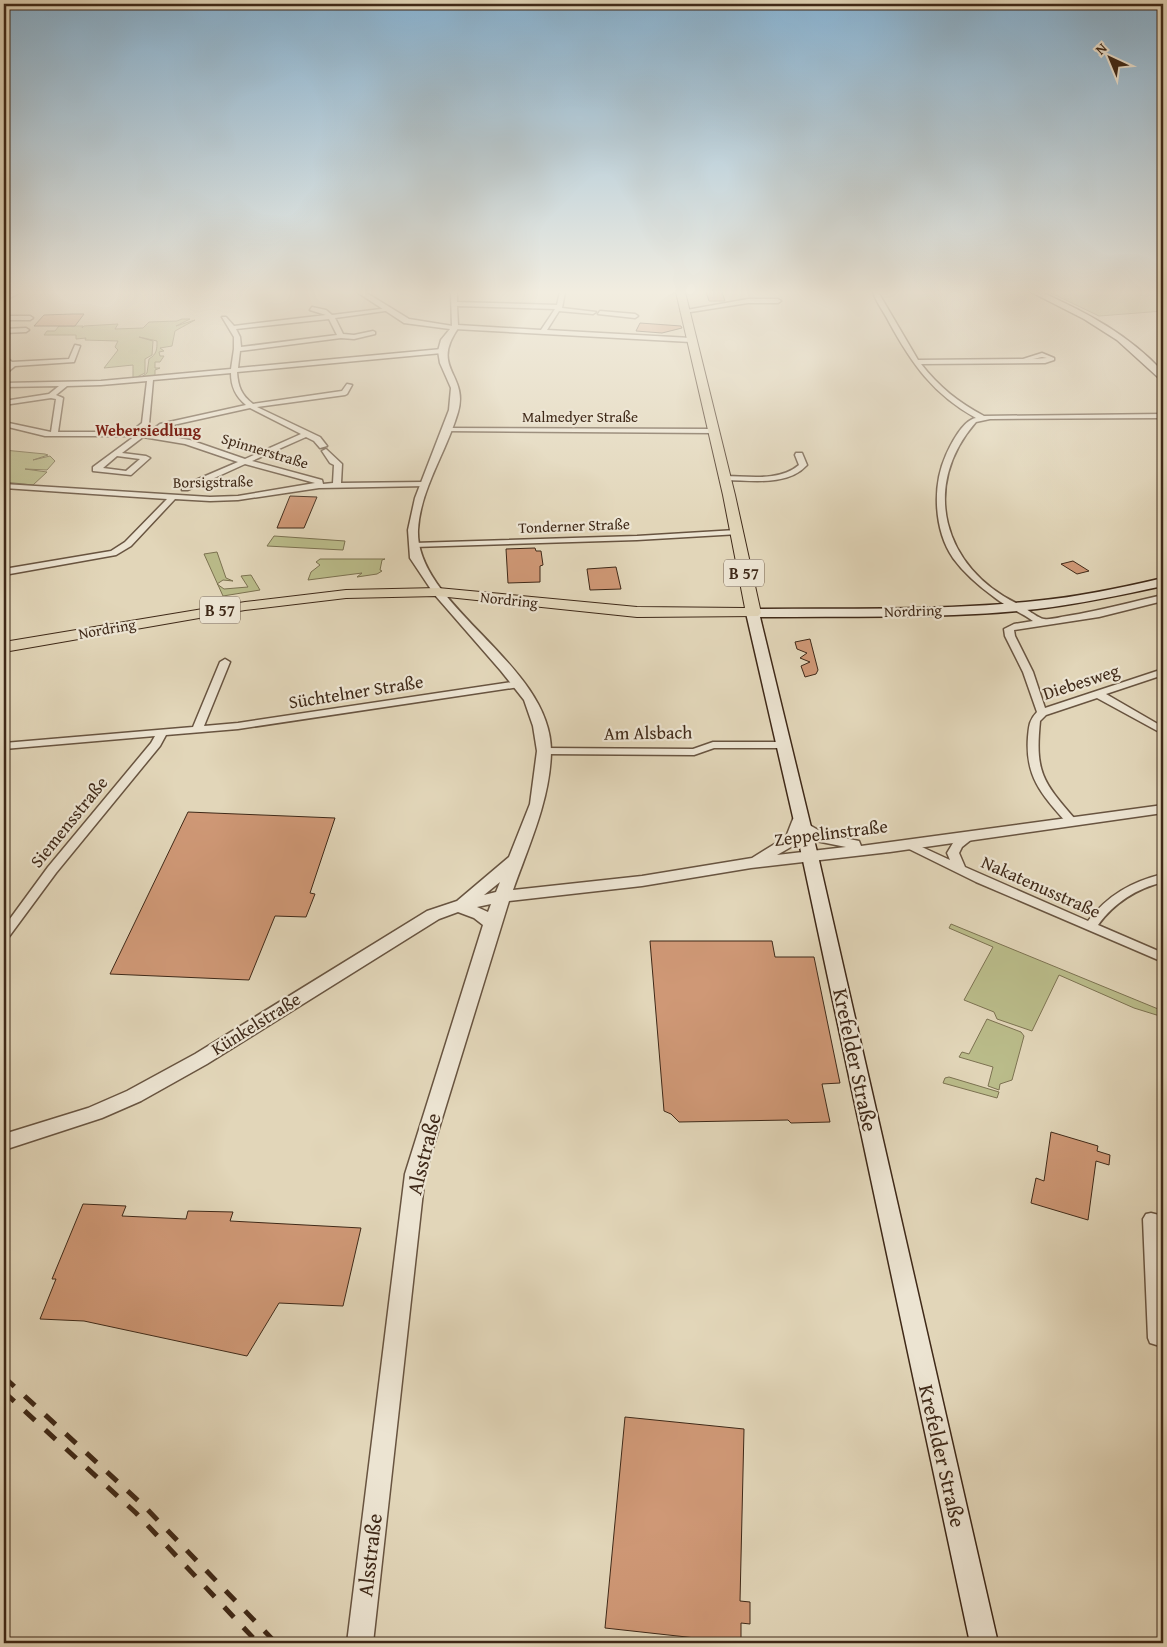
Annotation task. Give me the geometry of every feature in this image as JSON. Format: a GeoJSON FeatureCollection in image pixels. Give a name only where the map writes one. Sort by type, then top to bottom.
{"type":"FeatureCollection","features":[{"type":"Feature","properties":{"kind":"main road","name":"Krefelder Straße"},"geometry":{"type":"LineString","coordinates":[[698,369],[810,856],[984,1643]]}},
{"type":"Feature","properties":{"kind":"main road","name":"Nordring"},"geometry":{"type":"LineString","coordinates":[[4,647],[259,604],[346,594],[438,592],[637,612],[915,612],[1018,607],[1106,594],[1163,582]]}},
{"type":"Feature","properties":{"kind":"street"},"geometry":{"type":"LineString","coordinates":[[4,385],[65,384],[150,379],[256,369]]}},
{"type":"Feature","properties":{"kind":"street"},"geometry":{"type":"LineString","coordinates":[[414,545],[413,530],[424,484],[454,410],[455,388],[446,369]]}},
{"type":"Feature","properties":{"kind":"street"},"geometry":{"type":"LineString","coordinates":[[921,369],[936,388],[963,409],[982,418]]}},
{"type":"Feature","properties":{"kind":"street"},"geometry":{"type":"LineString","coordinates":[[234,371],[234,382],[240,396],[251,406],[305,435],[317,439],[338,464],[338,485]]}},
{"type":"Feature","properties":{"kind":"street"},"geometry":{"type":"LineString","coordinates":[[116,454],[146,458],[128,473],[96,469],[116,454],[145,424],[150,379]]}},
{"type":"Feature","properties":{"kind":"street"},"geometry":{"type":"LineString","coordinates":[[51,396],[65,384]]}},
{"type":"Feature","properties":{"kind":"street"},"geometry":{"type":"LineString","coordinates":[[150,435],[162,425],[251,406],[345,393],[349,385]]}},
{"type":"Feature","properties":{"kind":"street"},"geometry":{"type":"LineString","coordinates":[[4,403],[51,396],[60,398],[54,434]]}},
{"type":"Feature","properties":{"kind":"street"},"geometry":{"type":"LineString","coordinates":[[1040,622],[1028,611],[1008,603],[964,567],[949,545],[944,522],[941,489],[947,464],[963,433],[974,420],[982,418],[1163,416]]}},
{"type":"Feature","properties":{"kind":"street","name":"Spinnerstraße"},"geometry":{"type":"LineString","coordinates":[[4,424],[37,434],[137,434],[188,442],[286,474],[310,478],[319,482],[319,486]]}},
{"type":"Feature","properties":{"kind":"street"},"geometry":{"type":"LineString","coordinates":[[4,433],[16,427]]}},
{"type":"Feature","properties":{"kind":"street","name":"Malmedyer Straße"},"geometry":{"type":"LineString","coordinates":[[446,430],[713,431]]}},
{"type":"Feature","properties":{"kind":"street"},"geometry":{"type":"LineString","coordinates":[[185,488],[305,435]]}},
{"type":"Feature","properties":{"kind":"street"},"geometry":{"type":"LineString","coordinates":[[724,478],[772,478],[784,476],[803,465],[799,455]]}},
{"type":"Feature","properties":{"kind":"street","name":"Borsigstraße"},"geometry":{"type":"LineString","coordinates":[[4,486],[173,497],[238,498],[319,486],[424,484]]}},
{"type":"Feature","properties":{"kind":"street"},"geometry":{"type":"LineString","coordinates":[[4,572],[113,554],[128,544],[173,497]]}},
{"type":"Feature","properties":{"kind":"street","name":"Tonderner Straße"},"geometry":{"type":"LineString","coordinates":[[414,545],[586,538],[637,538],[736,532]]}},
{"type":"Feature","properties":{"kind":"street","name":"Alsstraße"},"geometry":{"type":"LineString","coordinates":[[360,1643],[414,1174],[492,923],[537,804],[544,751],[534,708],[519,684],[438,592],[420,565],[414,545]]}},
{"type":"Feature","properties":{"kind":"street"},"geometry":{"type":"LineString","coordinates":[[1042,714],[1028,672],[1009,632],[1012,627],[1099,614],[1163,598]]}},
{"type":"Feature","properties":{"kind":"street"},"geometry":{"type":"LineString","coordinates":[[197,730],[224,662]]}},
{"type":"Feature","properties":{"kind":"street","name":"Diebesweg"},"geometry":{"type":"LineString","coordinates":[[1071,821],[1037,780],[1031,757],[1035,720],[1042,714],[1163,672]]}},
{"type":"Feature","properties":{"kind":"street","name":"Süchtelner Straße"},"geometry":{"type":"LineString","coordinates":[[4,746],[197,730],[313,716],[519,684]]}},
{"type":"Feature","properties":{"kind":"street"},"geometry":{"type":"LineString","coordinates":[[1100,695],[1163,732]]}},
{"type":"Feature","properties":{"kind":"street","name":"Siemensstraße"},"geometry":{"type":"LineString","coordinates":[[4,935],[52,870],[156,744],[162,732]]}},
{"type":"Feature","properties":{"kind":"street","name":"Am Alsbach"},"geometry":{"type":"LineString","coordinates":[[544,751],[694,752],[713,745],[783,745]]}},
{"type":"Feature","properties":{"kind":"street","name":"Zeppelinstraße"},"geometry":{"type":"LineString","coordinates":[[503,896],[642,881],[751,862],[890,847],[1163,809]]}},
{"type":"Feature","properties":{"kind":"street"},"geometry":{"type":"LineString","coordinates":[[751,862],[793,840],[801,823],[813,835],[838,842],[890,847]]}},
{"type":"Feature","properties":{"kind":"street"},"geometry":{"type":"LineString","coordinates":[[960,870],[953,853],[957,845],[971,835]]}},
{"type":"Feature","properties":{"kind":"street","name":"Nakatenusstraße"},"geometry":{"type":"LineString","coordinates":[[907,844],[960,870],[1163,958]]}},
{"type":"Feature","properties":{"kind":"street"},"geometry":{"type":"LineString","coordinates":[[457,906],[482,889],[517,858]]}},
{"type":"Feature","properties":{"kind":"street"},"geometry":{"type":"LineString","coordinates":[[1090,927],[1116,896],[1147,882],[1163,878]]}},
{"type":"Feature","properties":{"kind":"street","name":"Künkelstraße"},"geometry":{"type":"LineString","coordinates":[[4,1142],[95,1113],[134,1096],[201,1059],[433,914],[457,906],[503,896]]}},
{"type":"Feature","properties":{"kind":"street"},"geometry":{"type":"LineString","coordinates":[[457,906],[480,914],[492,923]]}},
{"type":"Feature","properties":{"kind":"street"},"geometry":{"type":"LineString","coordinates":[[1163,1222],[1151,1219],[1156,1338],[1163,1340]]}},
{"type":"Feature","properties":{"kind":"green space"},"geometry":{"type":"Polygon","coordinates":[[[133,369],[145,369],[145,373],[133,379],[133,369]]]}},
{"type":"Feature","properties":{"kind":"green space"},"geometry":{"type":"Polygon","coordinates":[[[148,369],[158,369],[155,370],[155,376],[159,375],[158,376],[140,378],[147,373],[148,369]]]}},
{"type":"Feature","properties":{"kind":"green space"},"geometry":{"type":"Polygon","coordinates":[[[4,450],[45,454],[48,455],[33,460],[50,456],[55,461],[47,470],[25,469],[47,472],[33,485],[4,482],[4,450]]]}},
{"type":"Feature","properties":{"kind":"green space"},"geometry":{"type":"Polygon","coordinates":[[[274,536],[345,541],[343,550],[267,546],[274,536]]]}},
{"type":"Feature","properties":{"kind":"green space"},"geometry":{"type":"Polygon","coordinates":[[[217,552],[226,578],[233,581],[223,580],[217,584],[204,554],[217,552]]]}},
{"type":"Feature","properties":{"kind":"green space"},"geometry":{"type":"Polygon","coordinates":[[[320,559],[385,559],[382,560],[380,570],[382,571],[377,574],[357,577],[362,573],[308,580],[311,572],[320,565],[316,562],[320,559]]]}},
{"type":"Feature","properties":{"kind":"green space"},"geometry":{"type":"Polygon","coordinates":[[[251,575],[260,590],[223,596],[218,585],[224,589],[248,587],[241,576],[251,575]]]}},
{"type":"Feature","properties":{"kind":"green space"},"geometry":{"type":"Polygon","coordinates":[[[951,924],[1163,1011],[1163,1017],[1134,1008],[1059,975],[1032,1031],[997,1019],[994,1012],[964,1000],[993,947],[949,928],[951,924]]]}},
{"type":"Feature","properties":{"kind":"green space"},"geometry":{"type":"Polygon","coordinates":[[[987,1019],[1021,1032],[1024,1036],[1012,1080],[1000,1084],[999,1090],[988,1086],[993,1067],[959,1057],[962,1052],[969,1054],[987,1019]]]}},
{"type":"Feature","properties":{"kind":"green space"},"geometry":{"type":"Polygon","coordinates":[[[949,1077],[999,1092],[997,1098],[943,1083],[945,1078],[949,1077]]]}},
{"type":"Feature","properties":{"kind":"building"},"geometry":{"type":"Polygon","coordinates":[[[290,496],[317,497],[304,528],[277,528],[290,496]]]}},
{"type":"Feature","properties":{"kind":"building"},"geometry":{"type":"Polygon","coordinates":[[[535,548],[536,551],[541,551],[543,565],[540,566],[540,582],[508,583],[506,549],[535,548]]]}},
{"type":"Feature","properties":{"kind":"building"},"geometry":{"type":"Polygon","coordinates":[[[1073,561],[1089,571],[1077,574],[1061,564],[1073,561]]]}},
{"type":"Feature","properties":{"kind":"building"},"geometry":{"type":"Polygon","coordinates":[[[616,567],[621,589],[590,590],[587,569],[616,567]]]}},
{"type":"Feature","properties":{"kind":"building"},"geometry":{"type":"Polygon","coordinates":[[[810,639],[818,670],[816,674],[805,677],[801,666],[810,662],[800,658],[807,653],[797,649],[795,642],[810,639]]]}},
{"type":"Feature","properties":{"kind":"building"},"geometry":{"type":"Polygon","coordinates":[[[188,812],[335,818],[310,893],[315,894],[306,917],[275,916],[249,980],[110,974],[188,812]]]}},
{"type":"Feature","properties":{"kind":"building"},"geometry":{"type":"Polygon","coordinates":[[[650,941],[772,941],[775,957],[814,957],[840,1083],[822,1084],[830,1122],[791,1123],[788,1120],[679,1122],[671,1114],[664,1111],[650,941]]]}},
{"type":"Feature","properties":{"kind":"building"},"geometry":{"type":"Polygon","coordinates":[[[1051,1132],[1098,1146],[1097,1151],[1110,1155],[1109,1165],[1096,1161],[1088,1220],[1031,1203],[1036,1178],[1044,1181],[1051,1132]]]}},
{"type":"Feature","properties":{"kind":"building"},"geometry":{"type":"Polygon","coordinates":[[[83,1204],[126,1206],[122,1216],[186,1219],[188,1211],[233,1212],[230,1221],[361,1228],[343,1306],[279,1303],[247,1356],[84,1321],[40,1319],[56,1279],[52,1279],[83,1204]]]}},
{"type":"Feature","properties":{"kind":"building"},"geometry":{"type":"Polygon","coordinates":[[[625,1417],[744,1429],[740,1601],[750,1602],[750,1624],[741,1623],[741,1643],[605,1628],[625,1417]]]}},
{"type":"Feature","properties":{"kind":"railway"},"geometry":{"type":"LineString","coordinates":[[4,1377],[144,1506],[276,1643]]}},
{"type":"Feature","properties":{"kind":"railway"},"geometry":{"type":"LineString","coordinates":[[4,1392],[136,1513],[258,1643]]}},
{"type":"Feature","properties":{"kind":"district","name":"Webersiedlung"},"geometry":{"type":"Point","coordinates":[148,430]}}]}
